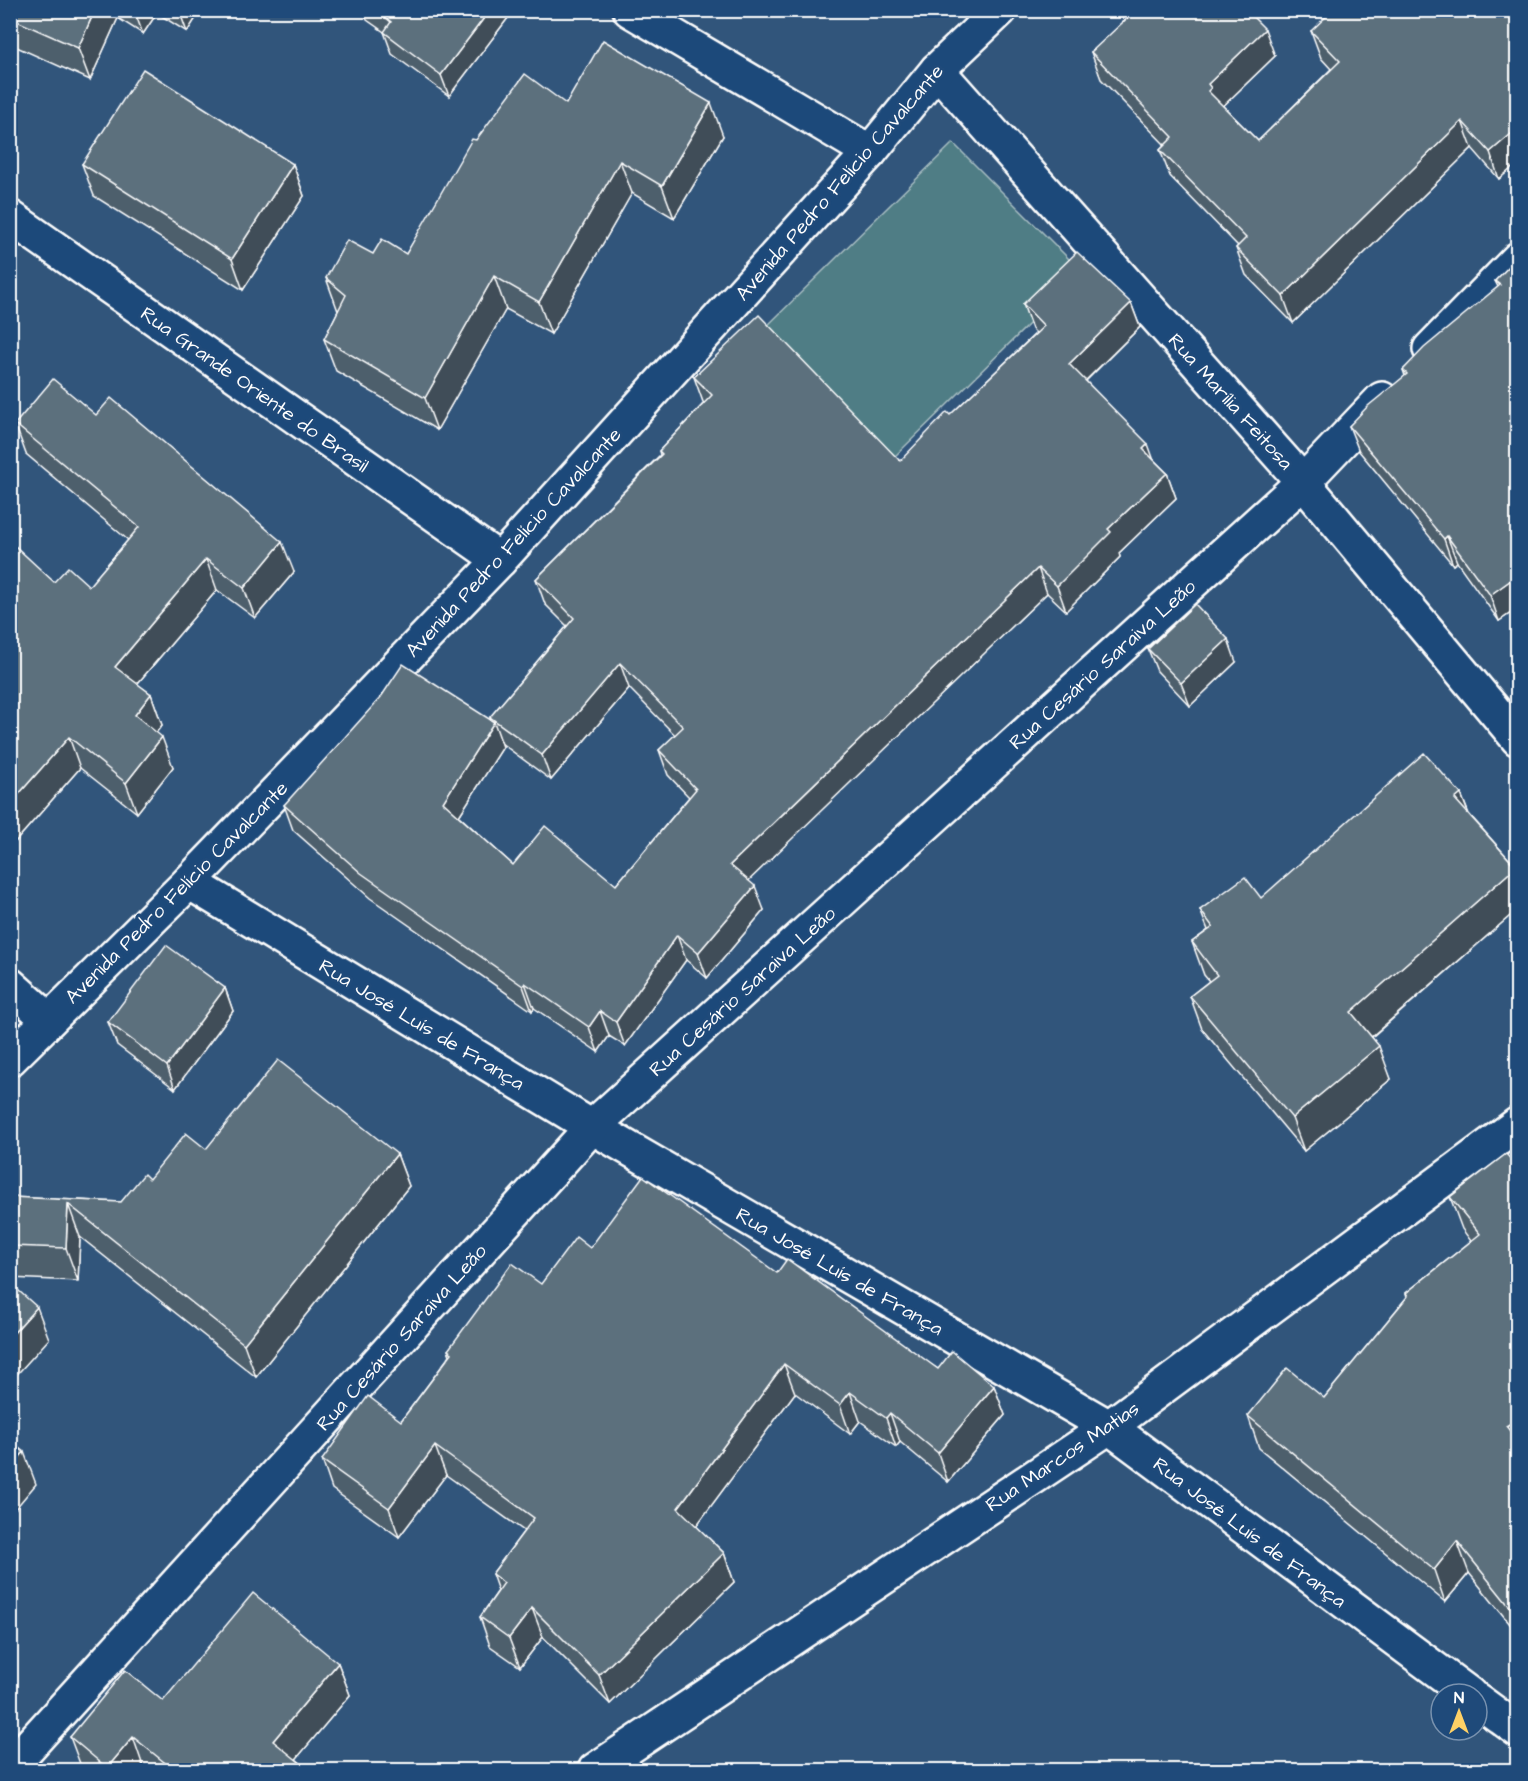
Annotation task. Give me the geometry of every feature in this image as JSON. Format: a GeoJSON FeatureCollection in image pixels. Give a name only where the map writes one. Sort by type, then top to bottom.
{"type":"FeatureCollection","features":[{"type":"Feature","properties":{"kind":"street"},"geometry":{"type":"LineString","coordinates":[[630,10],[870,152]]}},
{"type":"Feature","properties":{"kind":"street","name":"Avenida Pedro Felício Cavalcante"},"geometry":{"type":"LineString","coordinates":[[10,1059],[189,882],[500,560],[870,152],[937,70],[1000,10]]}},
{"type":"Feature","properties":{"kind":"street","name":"Rua Marília Feitosa"},"geometry":{"type":"LineString","coordinates":[[937,70],[1303,482],[1518,739]]}},
{"type":"Feature","properties":{"kind":"street","name":"Rua Grande Oriente do Brasil"},"geometry":{"type":"LineString","coordinates":[[10,217],[500,560]]}},
{"type":"Feature","properties":{"kind":"street","name":"Rua Cesário Saraiva Leão"},"geometry":{"type":"LineString","coordinates":[[14,1765],[591,1127],[1303,482],[1518,259]]}},
{"type":"Feature","properties":{"kind":"street","name":"Rua José Luís de França"},"geometry":{"type":"LineString","coordinates":[[189,882],[591,1127],[1109,1427],[1453,1682]]}},
{"type":"Feature","properties":{"kind":"street"},"geometry":{"type":"LineString","coordinates":[[10,985],[49,1020]]}},
{"type":"Feature","properties":{"kind":"street","name":"Rua Marcos Matias"},"geometry":{"type":"LineString","coordinates":[[595,1770],[1109,1427],[1518,1125]]}},
{"type":"Feature","properties":{"kind":"street"},"geometry":{"type":"LineString","coordinates":[[1489,1709],[1518,1730]]}},
{"type":"Feature","properties":{"kind":"green space"},"geometry":{"type":"Polygon","coordinates":[[[953,143],[1082,272],[890,461],[761,332],[953,143]]]}},
{"type":"Feature","properties":{"kind":"building"},"geometry":{"type":"Polygon","coordinates":[[[10,10],[95,10],[78,48],[10,18],[10,10]]]}},
{"type":"Feature","properties":{"kind":"building"},"geometry":{"type":"Polygon","coordinates":[[[376,10],[490,10],[441,75],[384,32],[391,22],[376,10]]]}},
{"type":"Feature","properties":{"kind":"building"},"geometry":{"type":"Polygon","coordinates":[[[1136,10],[1246,10],[1265,29],[1208,84],[1211,88],[1208,91],[1258,141],[1340,61],[1311,31],[1333,10],[1518,10],[1518,128],[1490,152],[1462,121],[1283,296],[1236,248],[1246,238],[1160,150],[1173,137],[1091,52],[1136,10]]]}},
{"type":"Feature","properties":{"kind":"building"},"geometry":{"type":"Polygon","coordinates":[[[603,40],[711,103],[662,186],[620,161],[539,302],[494,276],[425,398],[324,339],[346,295],[326,278],[347,240],[373,254],[382,239],[406,254],[472,139],[476,140],[525,74],[566,104],[603,40]]]}},
{"type":"Feature","properties":{"kind":"building"},"geometry":{"type":"Polygon","coordinates":[[[143,69],[293,164],[232,259],[82,164],[143,69]]]}},
{"type":"Feature","properties":{"kind":"building"},"geometry":{"type":"Polygon","coordinates":[[[1077,252],[1131,303],[1069,364],[1148,444],[1143,449],[1167,473],[1108,529],[1111,532],[1057,586],[1038,568],[730,865],[755,886],[698,953],[677,935],[616,1022],[600,1011],[589,1027],[525,983],[523,986],[361,873],[284,805],[381,697],[403,664],[494,722],[443,802],[513,865],[545,826],[616,885],[696,789],[659,750],[683,727],[620,663],[542,755],[490,717],[574,618],[536,579],[662,454],[659,451],[712,395],[694,377],[759,315],[900,461],[947,412],[950,415],[1044,326],[1023,304],[1077,252]]]}},
{"type":"Feature","properties":{"kind":"building"},"geometry":{"type":"Polygon","coordinates":[[[1518,257],[1518,575],[1490,595],[1447,536],[1444,539],[1349,426],[1368,406],[1407,374],[1403,370],[1424,348],[1500,285],[1495,281],[1518,257]]]}},
{"type":"Feature","properties":{"kind":"building"},"geometry":{"type":"Polygon","coordinates":[[[53,379],[96,415],[111,398],[282,542],[244,588],[206,559],[115,667],[151,694],[135,715],[162,737],[126,783],[69,737],[10,804],[10,545],[15,546],[54,582],[68,567],[89,586],[139,527],[15,424],[53,379]]]}},
{"type":"Feature","properties":{"kind":"building"},"geometry":{"type":"Polygon","coordinates":[[[1195,604],[1228,639],[1181,683],[1148,649],[1195,604]]]}},
{"type":"Feature","properties":{"kind":"building"},"geometry":{"type":"Polygon","coordinates":[[[1424,753],[1461,794],[1455,799],[1516,867],[1351,1012],[1379,1046],[1292,1118],[1190,996],[1217,975],[1192,942],[1213,927],[1200,910],[1245,877],[1261,898],[1424,753]]]}},
{"type":"Feature","properties":{"kind":"building"},"geometry":{"type":"Polygon","coordinates":[[[166,945],[225,988],[167,1066],[108,1022],[166,945]]]}},
{"type":"Feature","properties":{"kind":"building"},"geometry":{"type":"Polygon","coordinates":[[[278,1060],[397,1154],[244,1344],[68,1204],[66,1248],[10,1246],[10,1197],[121,1202],[144,1174],[149,1179],[186,1133],[206,1149],[278,1060]]]}},
{"type":"Feature","properties":{"kind":"building"},"geometry":{"type":"Polygon","coordinates":[[[1506,1154],[1518,1167],[1518,1419],[1506,1426],[1518,1441],[1518,1617],[1457,1541],[1434,1570],[1248,1416],[1287,1368],[1324,1398],[1408,1296],[1406,1293],[1480,1234],[1450,1197],[1506,1154]]]}},
{"type":"Feature","properties":{"kind":"building"},"geometry":{"type":"Polygon","coordinates":[[[643,1176],[777,1273],[787,1259],[938,1369],[952,1351],[994,1386],[938,1453],[890,1413],[886,1418],[850,1392],[840,1405],[784,1364],[678,1508],[724,1553],[599,1675],[532,1608],[509,1638],[480,1617],[504,1583],[492,1574],[534,1518],[435,1446],[389,1508],[322,1460],[368,1396],[401,1421],[452,1353],[448,1350],[512,1263],[541,1284],[576,1237],[590,1248],[643,1176]]]}},
{"type":"Feature","properties":{"kind":"building"},"geometry":{"type":"Polygon","coordinates":[[[10,1283],[37,1307],[10,1337],[10,1283]]]}},
{"type":"Feature","properties":{"kind":"building"},"geometry":{"type":"Polygon","coordinates":[[[10,1441],[24,1452],[10,1468],[10,1441]]]}},
{"type":"Feature","properties":{"kind":"building"},"geometry":{"type":"Polygon","coordinates":[[[253,1593],[338,1663],[273,1741],[309,1770],[174,1770],[133,1737],[107,1768],[70,1737],[125,1670],[163,1701],[253,1593]]]}},
{"type":"Feature","properties":{"kind":"building"},"geometry":{"type":"Polygon","coordinates":[[[382,1765],[386,1770],[374,1770],[382,1765]]]}}]}
